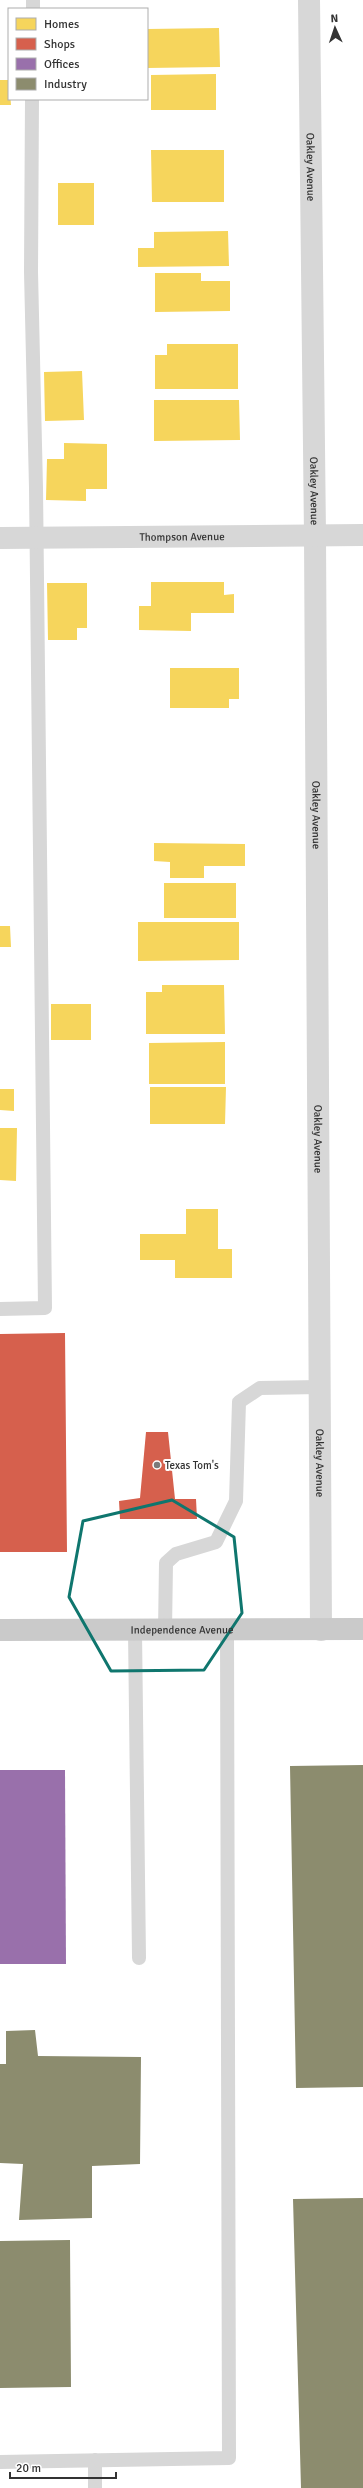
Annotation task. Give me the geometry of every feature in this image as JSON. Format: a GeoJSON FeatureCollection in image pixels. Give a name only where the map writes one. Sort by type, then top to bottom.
{"type":"FeatureCollection","features":[{"type":"Feature","properties":{"kind":"main road","name":"Independence Avenue"},"geometry":{"type":"LineString","coordinates":[[0,1630],[227,1631],[363,1629]]}},
{"type":"Feature","properties":{"kind":"street","name":"Oakley Avenue"},"geometry":{"type":"LineString","coordinates":[[309,0],[315,536],[321,1630]]}},
{"type":"Feature","properties":{"kind":"street","name":"Thompson Avenue"},"geometry":{"type":"LineString","coordinates":[[0,538],[363,535]]}},
{"type":"Feature","properties":{"kind":"lane"},"geometry":{"type":"LineString","coordinates":[[0,1309],[45,1308],[36,537],[31,272],[32,100]]}},
{"type":"Feature","properties":{"kind":"lane"},"geometry":{"type":"LineString","coordinates":[[165,1631],[166,1564],[176,1554],[216,1542],[236,1501],[239,1402],[260,1388],[320,1387]]}},
{"type":"Feature","properties":{"kind":"lane"},"geometry":{"type":"LineString","coordinates":[[135,1631],[139,1958]]}},
{"type":"Feature","properties":{"kind":"lane"},"geometry":{"type":"LineString","coordinates":[[0,2462],[229,2458],[227,1631]]}},
{"type":"Feature","properties":{"kind":"lane"},"geometry":{"type":"LineString","coordinates":[[95,2460],[95,2488]]}},
{"type":"Feature","properties":{"kind":"highlighted area"},"geometry":{"type":"Polygon","coordinates":[[[172,1500],[234,1537],[242,1613],[204,1670],[111,1671],[69,1597],[83,1521],[172,1500]]]}},
{"type":"Feature","properties":{"kind":"building: Homes"},"geometry":{"type":"Polygon","coordinates":[[[219,28],[220,67],[148,68],[148,29],[219,28]]]}},
{"type":"Feature","properties":{"kind":"building: Homes"},"geometry":{"type":"Polygon","coordinates":[[[216,74],[216,110],[151,110],[151,75],[216,74]]]}},
{"type":"Feature","properties":{"kind":"building: Homes"},"geometry":{"type":"Polygon","coordinates":[[[0,80],[8,80],[8,100],[11,100],[11,105],[0,105],[0,80]]]}},
{"type":"Feature","properties":{"kind":"building: Homes"},"geometry":{"type":"Polygon","coordinates":[[[151,150],[224,150],[224,202],[152,202],[151,150]]]}},
{"type":"Feature","properties":{"kind":"building: Homes"},"geometry":{"type":"Polygon","coordinates":[[[58,183],[94,183],[94,225],[58,225],[58,183]]]}},
{"type":"Feature","properties":{"kind":"building: Homes"},"geometry":{"type":"Polygon","coordinates":[[[228,231],[229,266],[138,267],[138,248],[154,248],[154,232],[228,231]]]}},
{"type":"Feature","properties":{"kind":"building: Homes"},"geometry":{"type":"Polygon","coordinates":[[[155,273],[201,273],[201,281],[230,281],[230,311],[155,312],[155,273]]]}},
{"type":"Feature","properties":{"kind":"building: Homes"},"geometry":{"type":"Polygon","coordinates":[[[167,344],[238,344],[238,389],[155,389],[155,355],[167,355],[167,344]]]}},
{"type":"Feature","properties":{"kind":"building: Homes"},"geometry":{"type":"Polygon","coordinates":[[[82,371],[84,420],[45,421],[44,372],[82,371]]]}},
{"type":"Feature","properties":{"kind":"building: Homes"},"geometry":{"type":"Polygon","coordinates":[[[154,400],[239,400],[240,440],[154,441],[154,400]]]}},
{"type":"Feature","properties":{"kind":"building: Homes"},"geometry":{"type":"Polygon","coordinates":[[[64,443],[107,444],[107,489],[86,489],[86,501],[46,500],[47,459],[64,459],[64,443]]]}},
{"type":"Feature","properties":{"kind":"building: Homes"},"geometry":{"type":"Polygon","coordinates":[[[151,582],[224,582],[224,595],[234,594],[234,613],[191,613],[191,631],[139,630],[139,606],[151,606],[151,582]]]}},
{"type":"Feature","properties":{"kind":"building: Homes"},"geometry":{"type":"Polygon","coordinates":[[[47,583],[87,583],[87,628],[77,628],[77,640],[48,640],[47,583]]]}},
{"type":"Feature","properties":{"kind":"building: Homes"},"geometry":{"type":"Polygon","coordinates":[[[170,668],[239,668],[239,699],[229,699],[229,708],[170,708],[170,668]]]}},
{"type":"Feature","properties":{"kind":"building: Homes"},"geometry":{"type":"Polygon","coordinates":[[[154,843],[245,844],[245,866],[204,866],[204,878],[170,878],[170,862],[154,861],[154,843]]]}},
{"type":"Feature","properties":{"kind":"building: Homes"},"geometry":{"type":"Polygon","coordinates":[[[164,883],[236,883],[236,918],[164,918],[164,883]]]}},
{"type":"Feature","properties":{"kind":"building: Homes"},"geometry":{"type":"Polygon","coordinates":[[[138,922],[239,922],[239,960],[138,961],[138,922]]]}},
{"type":"Feature","properties":{"kind":"building: Homes"},"geometry":{"type":"Polygon","coordinates":[[[0,926],[10,926],[11,947],[0,947],[0,926]]]}},
{"type":"Feature","properties":{"kind":"building: Homes"},"geometry":{"type":"Polygon","coordinates":[[[162,985],[224,985],[225,1034],[146,1034],[146,992],[162,992],[162,985]]]}},
{"type":"Feature","properties":{"kind":"building: Homes"},"geometry":{"type":"Polygon","coordinates":[[[51,1004],[91,1004],[91,1040],[51,1040],[51,1004]]]}},
{"type":"Feature","properties":{"kind":"building: Homes"},"geometry":{"type":"Polygon","coordinates":[[[225,1042],[225,1084],[149,1084],[149,1043],[225,1042]]]}},
{"type":"Feature","properties":{"kind":"building: Homes"},"geometry":{"type":"Polygon","coordinates":[[[150,1087],[226,1087],[225,1124],[150,1124],[150,1087]]]}},
{"type":"Feature","properties":{"kind":"building: Homes"},"geometry":{"type":"Polygon","coordinates":[[[0,1089],[14,1089],[14,1111],[0,1110],[0,1089]]]}},
{"type":"Feature","properties":{"kind":"building: Homes"},"geometry":{"type":"Polygon","coordinates":[[[0,1128],[17,1128],[16,1181],[0,1180],[0,1128]]]}},
{"type":"Feature","properties":{"kind":"building: Homes"},"geometry":{"type":"Polygon","coordinates":[[[186,1209],[218,1209],[218,1249],[232,1249],[232,1278],[175,1278],[175,1260],[140,1260],[140,1234],[186,1234],[186,1209]]]}},
{"type":"Feature","properties":{"kind":"building: Shops"},"geometry":{"type":"Polygon","coordinates":[[[65,1333],[67,1552],[0,1552],[0,1334],[65,1333]]]}},
{"type":"Feature","properties":{"kind":"building: Shops","name":"Texas Tom's"},"geometry":{"type":"Polygon","coordinates":[[[146,1432],[168,1432],[175,1499],[196,1499],[197,1519],[120,1519],[119,1501],[140,1498],[146,1432]]]}},
{"type":"Feature","properties":{"kind":"building: Offices"},"geometry":{"type":"Polygon","coordinates":[[[0,1770],[65,1770],[66,1964],[0,1964],[0,1770]]]}},
{"type":"Feature","properties":{"kind":"building: Industry"},"geometry":{"type":"Polygon","coordinates":[[[363,1765],[363,2087],[296,2088],[290,1766],[363,1765]]]}},
{"type":"Feature","properties":{"kind":"building: Industry"},"geometry":{"type":"Polygon","coordinates":[[[35,2030],[38,2056],[141,2057],[140,2164],[92,2166],[92,2218],[19,2220],[23,2164],[0,2163],[0,2064],[6,2064],[6,2031],[35,2030]]]}},
{"type":"Feature","properties":{"kind":"building: Industry"},"geometry":{"type":"Polygon","coordinates":[[[363,2198],[363,2488],[301,2488],[293,2199],[363,2198]]]}},
{"type":"Feature","properties":{"kind":"building: Industry"},"geometry":{"type":"Polygon","coordinates":[[[70,2240],[71,2387],[0,2388],[0,2241],[70,2240]]]}},
{"type":"Feature","properties":{"kind":"place","name":"Texas Tom's"},"geometry":{"type":"Point","coordinates":[157,1465]}}]}
